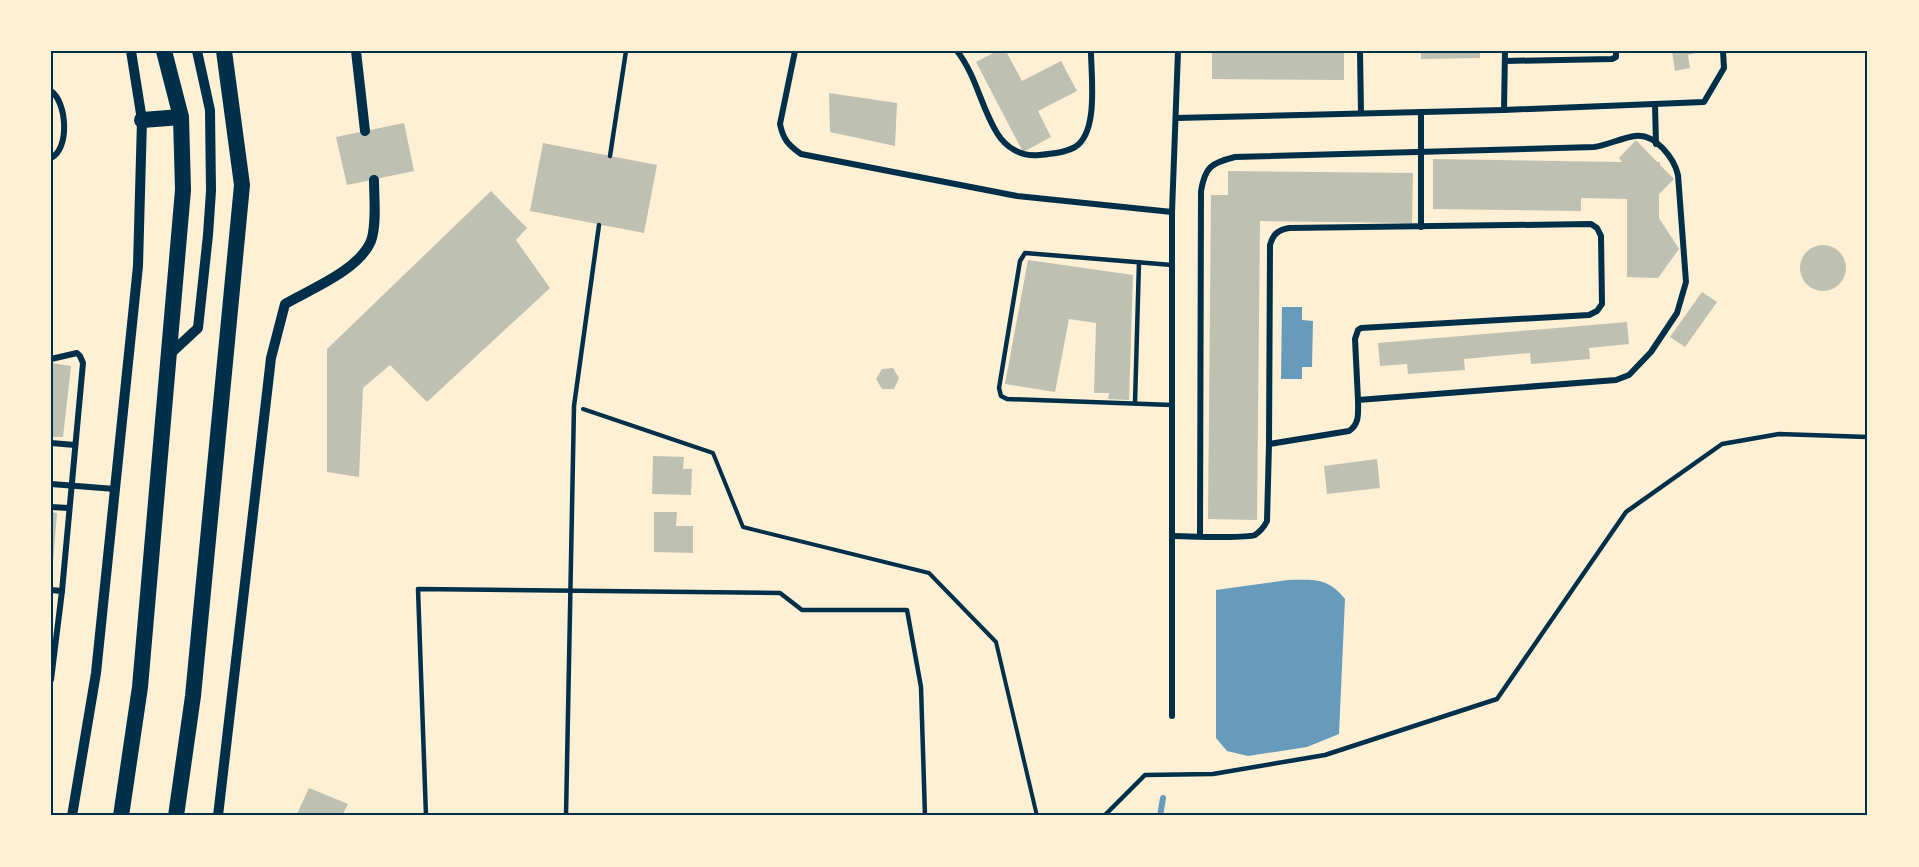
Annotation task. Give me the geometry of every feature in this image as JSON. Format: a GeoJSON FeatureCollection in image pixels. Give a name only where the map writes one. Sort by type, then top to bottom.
{"type":"FeatureCollection","features":[{"type":"Feature","properties":{"kind":"highway"},"geometry":{"type":"LineString","coordinates":[[121,816],[140,687],[183,189],[181,117],[164,51]]}},
{"type":"Feature","properties":{"kind":"highway"},"geometry":{"type":"LineString","coordinates":[[176,816],[193,696],[242,186],[224,51]]}},
{"type":"Feature","properties":{"kind":"highway"},"geometry":{"type":"LineString","coordinates":[[142,120],[181,117]]}},
{"type":"Feature","properties":{"kind":"street"},"geometry":{"type":"LineString","coordinates":[[72,816],[96,673],[138,266],[142,120],[131,51]]}},
{"type":"Feature","properties":{"kind":"street"},"geometry":{"type":"LineString","coordinates":[[170,354],[198,328],[208,235],[211,191],[210,110],[197,51]]}},
{"type":"Feature","properties":{"kind":"street"},"geometry":{"type":"LineString","coordinates":[[356,51],[365,131]]}},
{"type":"Feature","properties":{"kind":"street"},"geometry":{"type":"LineString","coordinates":[[795,51],[780,124],[788,145],[801,154],[1017,196],[1172,212]]}},
{"type":"Feature","properties":{"kind":"street"},"geometry":{"type":"LineString","coordinates":[[957,51],[966,64],[998,135],[1017,153],[1030,156],[1055,153],[1077,146],[1086,132],[1092,119],[1091,51]]}},
{"type":"Feature","properties":{"kind":"street"},"geometry":{"type":"LineString","coordinates":[[1172,716],[1172,212],[1178,51]]}},
{"type":"Feature","properties":{"kind":"street"},"geometry":{"type":"LineString","coordinates":[[1360,51],[1361,113]]}},
{"type":"Feature","properties":{"kind":"street"},"geometry":{"type":"LineString","coordinates":[[1504,110],[1505,51]]}},
{"type":"Feature","properties":{"kind":"street"},"geometry":{"type":"LineString","coordinates":[[1505,61],[1612,58],[1616,57],[1617,51]]}},
{"type":"Feature","properties":{"kind":"street"},"geometry":{"type":"LineString","coordinates":[[1176,118],[1504,110],[1704,102],[1724,68],[1723,51]]}},
{"type":"Feature","properties":{"kind":"street"},"geometry":{"type":"LineString","coordinates":[[51,91],[61,104],[64,137],[59,152],[51,158]]}},
{"type":"Feature","properties":{"kind":"street"},"geometry":{"type":"LineString","coordinates":[[1655,105],[1656,144]]}},
{"type":"Feature","properties":{"kind":"street"},"geometry":{"type":"LineString","coordinates":[[1421,112],[1421,226]]}},
{"type":"Feature","properties":{"kind":"street"},"geometry":{"type":"LineString","coordinates":[[1200,536],[1201,191],[1203,176],[1209,167],[1218,161],[1234,156],[1594,147],[1610,145],[1635,136],[1648,138],[1673,160],[1678,175],[1686,282],[1677,314],[1651,352],[1629,375],[1616,380],[1358,400]]}},
{"type":"Feature","properties":{"kind":"street"},"geometry":{"type":"LineString","coordinates":[[218,816],[270,358],[285,304],[361,258],[372,239],[375,210],[374,180]]}},
{"type":"Feature","properties":{"kind":"street"},"geometry":{"type":"LineString","coordinates":[[1173,536],[1252,536],[1262,530],[1267,520],[1270,245],[1275,234],[1289,228],[1591,224],[1597,228],[1601,236],[1602,304],[1597,311],[1589,315],[1361,328],[1358,330],[1356,339],[1358,400],[1357,421],[1353,429],[1269,444]]}},
{"type":"Feature","properties":{"kind":"street"},"geometry":{"type":"LineString","coordinates":[[51,359],[77,353],[83,363],[62,591],[51,680]]}},
{"type":"Feature","properties":{"kind":"street"},"geometry":{"type":"LineString","coordinates":[[51,443],[75,445]]}},
{"type":"Feature","properties":{"kind":"street"},"geometry":{"type":"LineString","coordinates":[[51,484],[115,489]]}},
{"type":"Feature","properties":{"kind":"street"},"geometry":{"type":"LineString","coordinates":[[51,507],[69,508]]}},
{"type":"Feature","properties":{"kind":"street"},"geometry":{"type":"LineString","coordinates":[[51,590],[62,591]]}},
{"type":"Feature","properties":{"kind":"street"},"geometry":{"type":"LineString","coordinates":[[51,611],[59,611]]}},
{"type":"Feature","properties":{"kind":"lane"},"geometry":{"type":"LineString","coordinates":[[610,156],[626,51]]}},
{"type":"Feature","properties":{"kind":"lane"},"geometry":{"type":"LineString","coordinates":[[566,816],[574,406],[599,225]]}},
{"type":"Feature","properties":{"kind":"lane"},"geometry":{"type":"LineString","coordinates":[[1172,265],[1031,253],[1022,256],[999,388],[1001,396],[1007,399],[1172,405]]}},
{"type":"Feature","properties":{"kind":"lane"},"geometry":{"type":"LineString","coordinates":[[1135,403],[1139,262]]}},
{"type":"Feature","properties":{"kind":"lane"},"geometry":{"type":"LineString","coordinates":[[1104,816],[1145,775],[1213,774],[1325,755],[1497,699],[1626,512],[1722,444],[1779,434],[1868,437]]}},
{"type":"Feature","properties":{"kind":"lane"},"geometry":{"type":"LineString","coordinates":[[426,816],[418,589],[780,593],[802,610],[907,610],[921,687],[926,816]]}},
{"type":"Feature","properties":{"kind":"path"},"geometry":{"type":"LineString","coordinates":[[574,406],[713,453],[743,527],[929,573],[996,642],[1037,816]]}},
{"type":"Feature","properties":{"kind":"water"},"geometry":{"type":"Polygon","coordinates":[[[1282,307],[1302,307],[1302,320],[1313,321],[1312,367],[1302,367],[1302,379],[1281,379],[1282,307]]]}},
{"type":"Feature","properties":{"kind":"water"},"geometry":{"type":"Polygon","coordinates":[[[1288,580],[1313,580],[1326,583],[1345,599],[1339,734],[1307,747],[1248,756],[1227,751],[1216,738],[1216,590],[1288,580]]]}},
{"type":"Feature","properties":{"kind":"building"},"geometry":{"type":"Polygon","coordinates":[[[997,51],[1006,51],[1022,81],[1061,61],[1077,91],[1038,111],[1051,137],[1023,152],[976,62],[997,51]]]}},
{"type":"Feature","properties":{"kind":"building"},"geometry":{"type":"Polygon","coordinates":[[[1212,51],[1344,51],[1344,80],[1212,79],[1212,51]]]}},
{"type":"Feature","properties":{"kind":"building"},"geometry":{"type":"Polygon","coordinates":[[[1421,51],[1480,51],[1480,58],[1421,59],[1421,51]]]}},
{"type":"Feature","properties":{"kind":"building"},"geometry":{"type":"Polygon","coordinates":[[[1672,51],[1695,51],[1696,53],[1688,55],[1690,68],[1675,71],[1672,51]]]}},
{"type":"Feature","properties":{"kind":"building"},"geometry":{"type":"Polygon","coordinates":[[[829,93],[897,103],[895,146],[830,132],[829,93]]]}},
{"type":"Feature","properties":{"kind":"building"},"geometry":{"type":"Polygon","coordinates":[[[404,123],[414,171],[347,185],[336,137],[404,123]]]}},
{"type":"Feature","properties":{"kind":"building"},"geometry":{"type":"Polygon","coordinates":[[[1636,140],[1657,162],[1660,162],[1660,165],[1674,179],[1659,194],[1659,218],[1679,249],[1658,278],[1627,277],[1627,199],[1581,198],[1581,211],[1433,209],[1433,159],[1622,162],[1619,158],[1636,140]]]}},
{"type":"Feature","properties":{"kind":"building"},"geometry":{"type":"Polygon","coordinates":[[[543,143],[657,165],[644,233],[530,211],[543,143]]]}},
{"type":"Feature","properties":{"kind":"building"},"geometry":{"type":"Polygon","coordinates":[[[1228,171],[1413,173],[1412,223],[1260,221],[1257,520],[1208,519],[1211,195],[1228,195],[1228,171]]]}},
{"type":"Feature","properties":{"kind":"building"},"geometry":{"type":"Polygon","coordinates":[[[491,191],[527,228],[516,240],[550,288],[427,402],[390,365],[363,388],[359,477],[327,472],[327,349],[491,191]]]}},
{"type":"Feature","properties":{"kind":"building"},"geometry":{"type":"Polygon","coordinates":[[[1823,245],[1832,246],[1839,252],[1845,259],[1845,277],[1839,284],[1832,290],[1823,291],[1814,290],[1807,284],[1801,277],[1800,268],[1801,259],[1807,252],[1814,246],[1823,245]]]}},
{"type":"Feature","properties":{"kind":"building"},"geometry":{"type":"Polygon","coordinates":[[[1028,260],[1133,275],[1129,400],[1108,399],[1109,393],[1094,393],[1096,323],[1069,319],[1055,392],[1005,384],[1028,260]]]}},
{"type":"Feature","properties":{"kind":"building"},"geometry":{"type":"Polygon","coordinates":[[[1702,292],[1717,302],[1685,347],[1670,337],[1702,292]]]}},
{"type":"Feature","properties":{"kind":"building"},"geometry":{"type":"Polygon","coordinates":[[[1627,322],[1629,344],[1589,348],[1590,359],[1531,364],[1530,353],[1464,359],[1465,370],[1408,374],[1407,364],[1380,366],[1378,343],[1627,322]]]}},
{"type":"Feature","properties":{"kind":"building"},"geometry":{"type":"Polygon","coordinates":[[[51,363],[71,366],[63,437],[51,437],[51,363]]]}},
{"type":"Feature","properties":{"kind":"building"},"geometry":{"type":"Polygon","coordinates":[[[893,368],[899,378],[894,389],[882,389],[876,379],[882,369],[893,368]]]}},
{"type":"Feature","properties":{"kind":"building"},"geometry":{"type":"Polygon","coordinates":[[[653,456],[684,457],[683,469],[692,469],[691,495],[652,494],[653,456]]]}},
{"type":"Feature","properties":{"kind":"building"},"geometry":{"type":"Polygon","coordinates":[[[1377,459],[1380,488],[1327,494],[1324,466],[1377,459]]]}},
{"type":"Feature","properties":{"kind":"building"},"geometry":{"type":"Polygon","coordinates":[[[51,512],[57,513],[53,562],[51,562],[51,512]]]}},
{"type":"Feature","properties":{"kind":"building"},"geometry":{"type":"Polygon","coordinates":[[[654,512],[677,512],[676,526],[693,526],[693,553],[654,552],[654,512]]]}},
{"type":"Feature","properties":{"kind":"building"},"geometry":{"type":"Polygon","coordinates":[[[309,788],[348,804],[342,816],[296,816],[309,788]]]}},
{"type":"Feature","properties":{"kind":"waterway"},"geometry":{"type":"LineString","coordinates":[[1160,816],[1163,798]]}}]}
